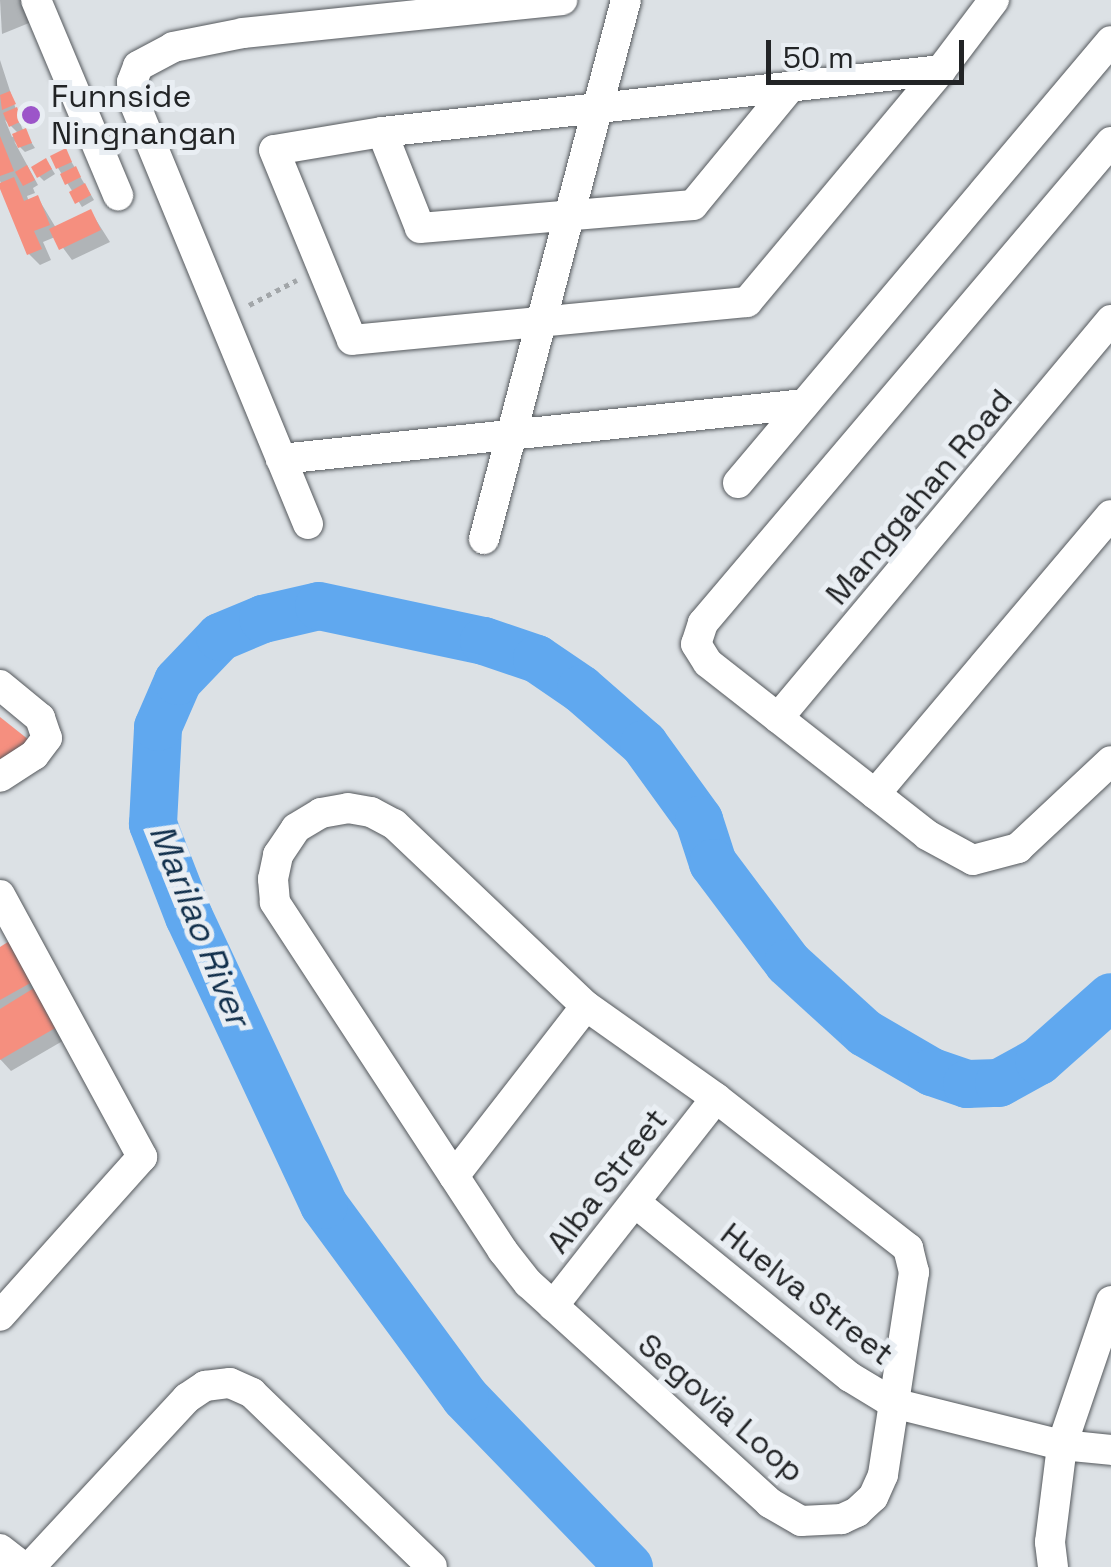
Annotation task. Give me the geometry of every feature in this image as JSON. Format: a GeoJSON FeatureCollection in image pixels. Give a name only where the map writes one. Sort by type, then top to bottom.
{"type":"FeatureCollection","features":[{"type":"Feature","properties":{"kind":"street"},"geometry":{"type":"LineString","coordinates":[[36,0],[118,194]]}},
{"type":"Feature","properties":{"kind":"street"},"geometry":{"type":"LineString","coordinates":[[308,524],[135,104],[132,82],[138,66],[173,48],[243,32],[562,0]]}},
{"type":"Feature","properties":{"kind":"street"},"geometry":{"type":"LineString","coordinates":[[484,539],[626,0]]}},
{"type":"Feature","properties":{"kind":"street"},"geometry":{"type":"LineString","coordinates":[[940,70],[382,132],[274,150],[352,340],[747,302],[940,70],[994,0]]}},
{"type":"Feature","properties":{"kind":"street"},"geometry":{"type":"LineString","coordinates":[[738,483],[1111,41]]}},
{"type":"Feature","properties":{"kind":"street"},"geometry":{"type":"LineString","coordinates":[[382,132],[420,228],[694,205],[792,86]]}},
{"type":"Feature","properties":{"kind":"street"},"geometry":{"type":"LineString","coordinates":[[1111,142],[698,633],[696,644],[708,662],[875,794],[950,850],[973,860],[1018,848],[1111,761]]}},
{"type":"Feature","properties":{"kind":"street","name":"Manggahan Road"},"geometry":{"type":"LineString","coordinates":[[778,718],[1111,320]]}},
{"type":"Feature","properties":{"kind":"street"},"geometry":{"type":"LineString","coordinates":[[281,459],[804,404]]}},
{"type":"Feature","properties":{"kind":"street"},"geometry":{"type":"LineString","coordinates":[[875,794],[1111,515]]}},
{"type":"Feature","properties":{"kind":"street"},"geometry":{"type":"LineString","coordinates":[[0,685],[40,718],[47,738],[34,755],[0,777]]}},
{"type":"Feature","properties":{"kind":"street","name":"Segovia Loop"},"geometry":{"type":"LineString","coordinates":[[348,808],[372,812],[394,824],[586,1006],[716,1098],[908,1248],[914,1272],[883,1476],[872,1497],[842,1520],[800,1521],[770,1503],[553,1306],[502,1252],[288,928],[276,902],[273,879],[278,854],[296,828],[321,812],[348,808]]}},
{"type":"Feature","properties":{"kind":"street"},"geometry":{"type":"LineString","coordinates":[[0,895],[142,1156],[4,1302]]}},
{"type":"Feature","properties":{"kind":"street"},"geometry":{"type":"LineString","coordinates":[[454,1176],[586,1006]]}},
{"type":"Feature","properties":{"kind":"street","name":"Alba Street"},"geometry":{"type":"LineString","coordinates":[[553,1306],[637,1204],[716,1098]]}},
{"type":"Feature","properties":{"kind":"street","name":"Huelva Street"},"geometry":{"type":"LineString","coordinates":[[637,1204],[850,1377],[893,1403],[1062,1445],[1111,1450]]}},
{"type":"Feature","properties":{"kind":"street"},"geometry":{"type":"LineString","coordinates":[[1052,1567],[1050,1542],[1062,1445],[1111,1301]]}},
{"type":"Feature","properties":{"kind":"street"},"geometry":{"type":"LineString","coordinates":[[0,1549],[26,1567],[187,1398],[204,1386],[230,1383],[252,1393],[432,1567]]}},
{"type":"Feature","properties":{"kind":"path"},"geometry":{"type":"LineString","coordinates":[[223,318],[322,268]]}},
{"type":"Feature","properties":{"kind":"building"},"geometry":{"type":"Polygon","coordinates":[[[10,91],[16,104],[2,110],[0,95],[10,91]]]}},
{"type":"Feature","properties":{"kind":"building"},"geometry":{"type":"Polygon","coordinates":[[[17,107],[22,121],[9,127],[3,113],[17,107]]]}},
{"type":"Feature","properties":{"kind":"building"},"geometry":{"type":"Polygon","coordinates":[[[26,128],[32,143],[18,148],[12,134],[26,128]]]}},
{"type":"Feature","properties":{"kind":"building"},"geometry":{"type":"Polygon","coordinates":[[[0,136],[14,171],[0,176],[0,136]]]}},
{"type":"Feature","properties":{"kind":"building"},"geometry":{"type":"Polygon","coordinates":[[[66,148],[72,162],[56,169],[50,156],[66,148]]]}},
{"type":"Feature","properties":{"kind":"building"},"geometry":{"type":"Polygon","coordinates":[[[46,158],[52,169],[37,178],[31,167],[46,158]]]}},
{"type":"Feature","properties":{"kind":"building"},"geometry":{"type":"Polygon","coordinates":[[[27,165],[35,180],[23,186],[15,172],[27,165]]]}},
{"type":"Feature","properties":{"kind":"building"},"geometry":{"type":"Polygon","coordinates":[[[76,166],[81,177],[65,185],[60,174],[76,166]]]}},
{"type":"Feature","properties":{"kind":"building"},"geometry":{"type":"Polygon","coordinates":[[[14,177],[24,201],[38,195],[50,225],[34,231],[42,249],[27,255],[0,189],[0,183],[14,177]]]}},
{"type":"Feature","properties":{"kind":"building"},"geometry":{"type":"Polygon","coordinates":[[[85,183],[91,195],[75,204],[69,192],[85,183]]]}},
{"type":"Feature","properties":{"kind":"building"},"geometry":{"type":"Polygon","coordinates":[[[91,209],[101,230],[59,250],[49,229],[91,209]]]}},
{"type":"Feature","properties":{"kind":"building"},"geometry":{"type":"Polygon","coordinates":[[[0,717],[29,740],[0,776],[0,717]]]}},
{"type":"Feature","properties":{"kind":"building"},"geometry":{"type":"Polygon","coordinates":[[[11,940],[34,981],[0,1000],[0,947],[11,940]]]}},
{"type":"Feature","properties":{"kind":"building"},"geometry":{"type":"Polygon","coordinates":[[[34,988],[57,1027],[0,1060],[0,1009],[34,988]]]}},
{"type":"Feature","properties":{"kind":"waterway","name":"Marilao River"},"geometry":{"type":"LineString","coordinates":[[629,1567],[465,1397],[324,1205],[189,917],[153,824],[158,727],[178,681],[220,637],[263,619],[319,606],[484,641],[537,659],[581,689],[644,744],[699,820],[713,863],[788,963],[865,1033],[932,1072],[967,1084],[999,1083],[1039,1061],[1111,997]]}},
{"type":"Feature","properties":{"kind":"place","name":"Funnside Ningnangan"},"geometry":{"type":"Point","coordinates":[31,115]}}]}
